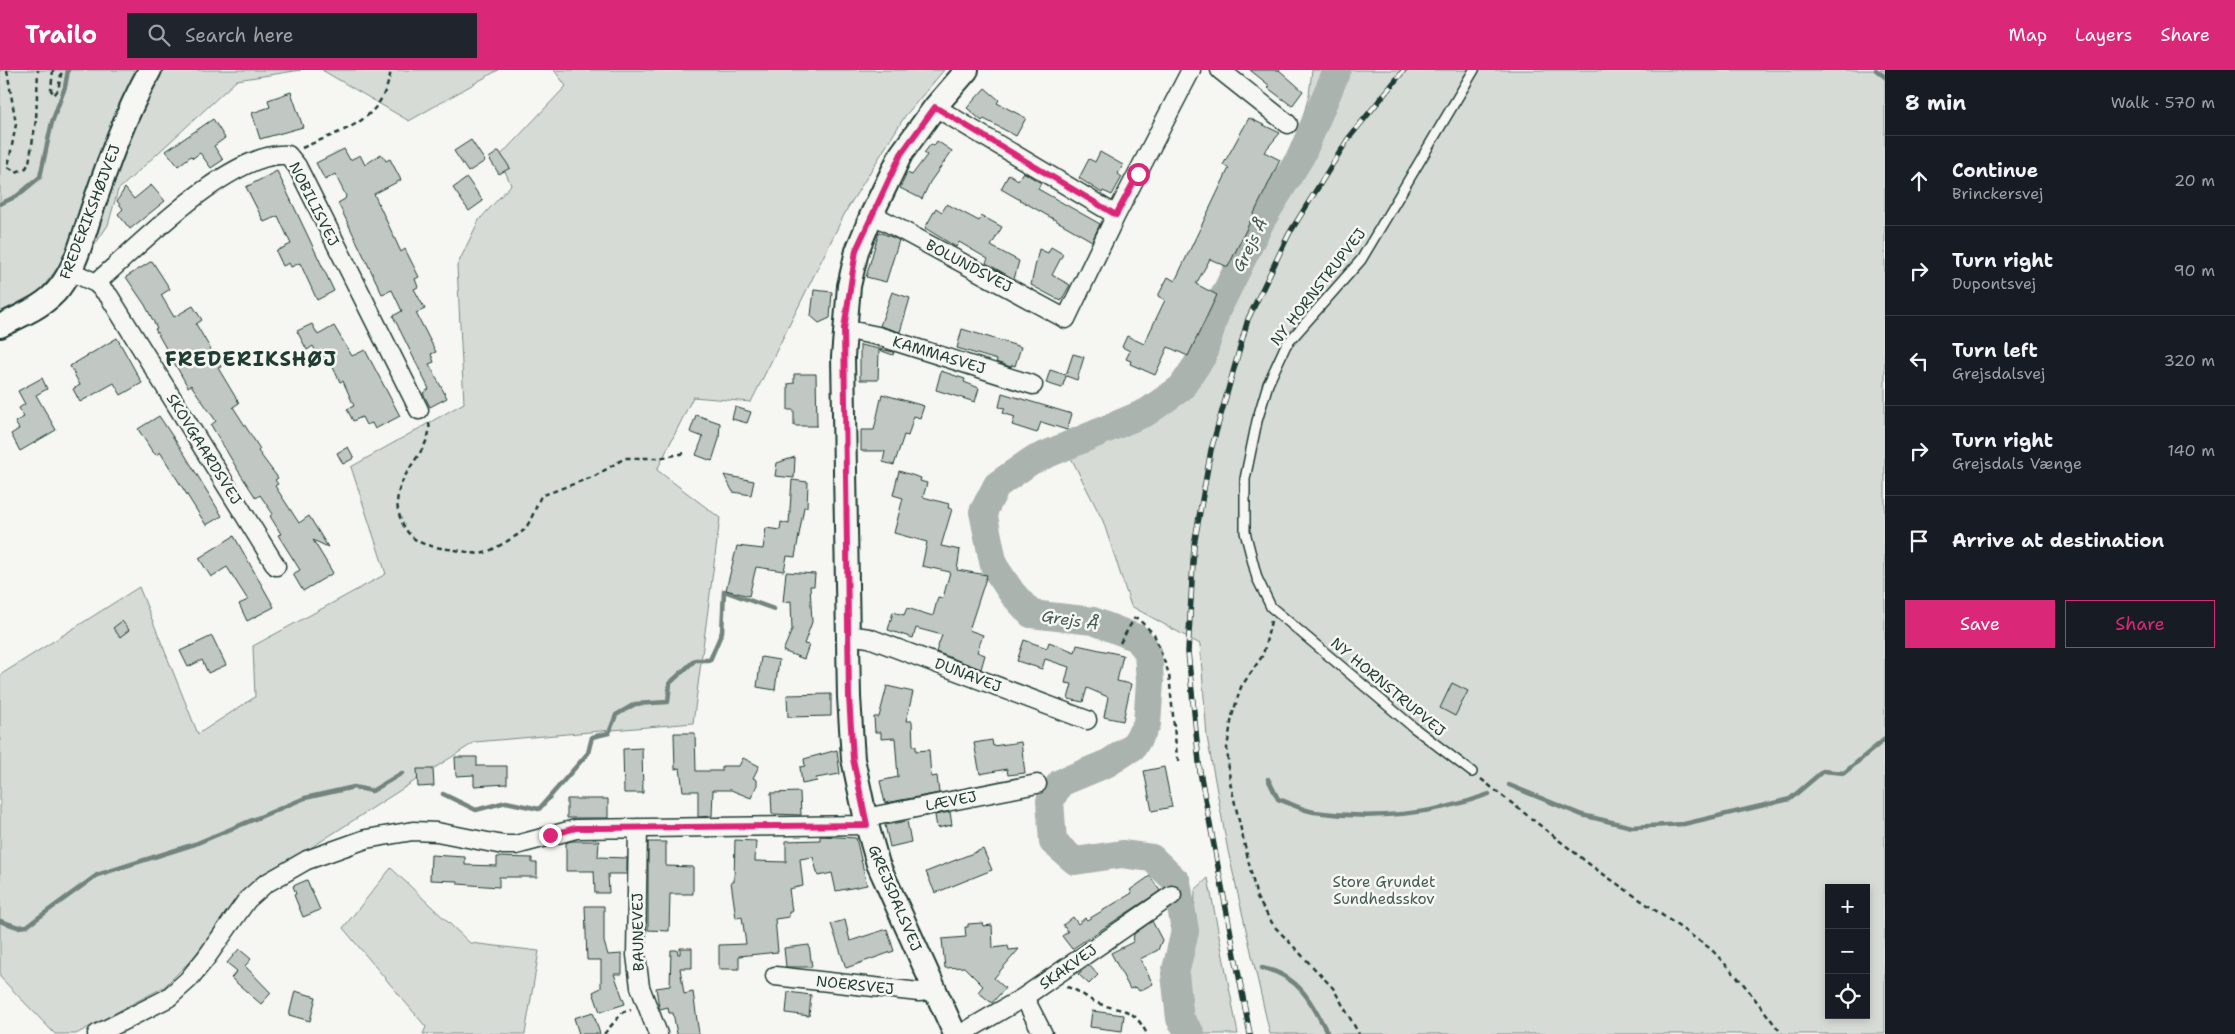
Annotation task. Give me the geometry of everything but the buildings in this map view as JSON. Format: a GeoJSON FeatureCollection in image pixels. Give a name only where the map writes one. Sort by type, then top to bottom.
{"type":"FeatureCollection","features":[{"type":"Feature","properties":{"kind":"street","name":"FREDERIKSHØJVEJ"},"geometry":{"type":"LineString","coordinates":[[0,326],[43,303],[60,288],[70,271],[104,175],[138,92],[150,70]]}},
{"type":"Feature","properties":{"kind":"street","name":"GREJSDALSVEJ"},"geometry":{"type":"LineString","coordinates":[[955,1034],[878,864],[866,822],[853,759],[848,634],[844,329],[856,250],[872,214],[901,154],[935,107],[967,70]]}},
{"type":"Feature","properties":{"kind":"street"},"geometry":{"type":"LineString","coordinates":[[935,107],[1116,215],[1191,70]]}},
{"type":"Feature","properties":{"kind":"street"},"geometry":{"type":"LineString","coordinates":[[1220,70],[1288,124]]}},
{"type":"Feature","properties":{"kind":"street","name":"NOBILISVEJ"},"geometry":{"type":"LineString","coordinates":[[96,283],[218,179],[250,162],[279,154],[288,154],[298,166],[419,410]]}},
{"type":"Feature","properties":{"kind":"street","name":"BOLUNDSVEJ"},"geometry":{"type":"LineString","coordinates":[[872,214],[1066,319],[1116,215]]}},
{"type":"Feature","properties":{"kind":"street","name":"SKOVGAARDSVEJ"},"geometry":{"type":"LineString","coordinates":[[70,271],[96,283],[109,296],[276,566]]}},
{"type":"Feature","properties":{"kind":"street","name":"KAMMASVEJ"},"geometry":{"type":"LineString","coordinates":[[844,329],[878,336],[1033,385]]}},
{"type":"Feature","properties":{"kind":"street","name":"DUNAVEJ"},"geometry":{"type":"LineString","coordinates":[[848,634],[869,638],[1087,720]]}},
{"type":"Feature","properties":{"kind":"street","name":"LÆVEJ"},"geometry":{"type":"LineString","coordinates":[[97,1034],[168,998],[194,973],[247,900],[265,884],[307,860],[366,839],[413,831],[460,835],[503,845],[516,845],[576,828],[866,822],[1036,784]]}},
{"type":"Feature","properties":{"kind":"street","name":"BAUNEVEJ"},"geometry":{"type":"LineString","coordinates":[[638,828],[636,955],[640,987],[658,1034]]}},
{"type":"Feature","properties":{"kind":"street","name":"SKAKVEJ"},"geometry":{"type":"LineString","coordinates":[[961,1034],[1024,997],[1172,895]]}},
{"type":"Feature","properties":{"kind":"street","name":"NOERSVEJ"},"geometry":{"type":"LineString","coordinates":[[775,976],[919,992],[936,990]]}},
{"type":"Feature","properties":{"kind":"street"},"geometry":{"type":"LineString","coordinates":[[1024,997],[1043,1034]]}},
{"type":"Feature","properties":{"kind":"lane","name":"NY HORNSTRUPVEJ"},"geometry":{"type":"LineString","coordinates":[[1472,772],[1413,727],[1272,607],[1257,578],[1244,532],[1245,479],[1257,421],[1268,384],[1286,345],[1361,260],[1474,70]]}},
{"type":"Feature","properties":{"kind":"path"},"geometry":{"type":"LineString","coordinates":[[7,70],[16,124],[8,167],[16,172],[26,168],[29,163],[36,120],[38,70]]}},
{"type":"Feature","properties":{"kind":"path"},"geometry":{"type":"LineString","coordinates":[[53,70],[51,90],[54,95],[58,90],[62,70]]}},
{"type":"Feature","properties":{"kind":"path"},"geometry":{"type":"LineString","coordinates":[[288,154],[360,121],[377,107],[386,92],[390,70]]}},
{"type":"Feature","properties":{"kind":"path"},"geometry":{"type":"LineString","coordinates":[[419,410],[428,417],[430,429],[416,459],[400,481],[397,502],[399,514],[410,537],[422,545],[483,554],[524,530],[541,496],[595,476],[625,458],[658,458],[686,453]]}},
{"type":"Feature","properties":{"kind":"path"},"geometry":{"type":"LineString","coordinates":[[1272,607],[1270,628],[1263,655],[1241,687],[1232,716],[1227,748],[1230,782],[1257,898],[1274,926],[1333,988],[1359,1034]]}},
{"type":"Feature","properties":{"kind":"path"},"geometry":{"type":"LineString","coordinates":[[1120,644],[1137,618],[1154,634],[1169,674],[1177,757],[1181,763]]}},
{"type":"Feature","properties":{"kind":"path"},"geometry":{"type":"LineString","coordinates":[[1472,772],[1592,867],[1711,949],[1741,981],[1782,1034]]}},
{"type":"Feature","properties":{"kind":"path"},"geometry":{"type":"LineString","coordinates":[[1044,983],[1078,990],[1099,1004],[1128,1011],[1140,1022],[1147,1034]]}},
{"type":"Feature","properties":{"kind":"path"},"geometry":{"type":"LineString","coordinates":[[604,1034],[623,1012],[647,1005]]}},
{"type":"Feature","properties":{"kind":"green space"},"geometry":{"type":"Polygon","coordinates":[[[0,70],[140,70],[64,259],[40,291],[0,312],[0,70]]]}},
{"type":"Feature","properties":{"kind":"green space"},"geometry":{"type":"Polygon","coordinates":[[[163,70],[301,70],[237,80],[118,190],[108,225],[92,249],[88,244],[139,113],[163,70]]]}},
{"type":"Feature","properties":{"kind":"green space"},"geometry":{"type":"Polygon","coordinates":[[[322,70],[498,70],[409,121],[322,70]]]}},
{"type":"Feature","properties":{"kind":"green space"},"geometry":{"type":"Polygon","coordinates":[[[554,70],[944,70],[905,116],[847,209],[751,402],[693,397],[657,470],[720,518],[693,723],[475,742],[239,894],[194,957],[164,987],[76,1034],[55,1034],[0,977],[0,675],[139,587],[198,734],[255,697],[253,646],[386,574],[351,467],[464,403],[457,266],[479,220],[511,185],[499,157],[566,86],[554,70]]]}},
{"type":"Feature","properties":{"kind":"green space","name":"Store Grundet Sundhedsskov"},"geometry":{"type":"Polygon","coordinates":[[[1312,70],[1885,70],[1885,1034],[1270,1034],[1228,851],[1207,737],[1200,644],[1131,606],[1103,521],[1061,438],[1163,394],[1188,368],[1210,310],[1293,154],[1309,95],[1312,70]]]}},
{"type":"Feature","properties":{"kind":"green space"},"geometry":{"type":"Polygon","coordinates":[[[391,868],[470,943],[539,951],[525,1034],[423,1034],[426,1027],[343,928],[391,868]]]}},
{"type":"Feature","properties":{"kind":"green space"},"geometry":{"type":"Polygon","coordinates":[[[1208,878],[1238,1034],[1202,1034],[1185,1008],[1184,979],[1194,924],[1195,890],[1208,878]]]}},
{"type":"Feature","properties":{"kind":"waterway"},"geometry":{"type":"LineString","coordinates":[[0,204],[17,196],[40,177],[52,122],[65,87],[68,70]]}},
{"type":"Feature","properties":{"kind":"waterway","name":"Grejs Å"},"geometry":{"type":"LineString","coordinates":[[1191,1034],[1180,1019],[1175,974],[1185,931],[1177,882],[1152,858],[1122,854],[1075,861],[1053,842],[1050,801],[1060,783],[1108,763],[1133,747],[1147,724],[1150,682],[1148,652],[1137,638],[1093,621],[1031,614],[1012,593],[994,566],[983,512],[997,485],[1031,461],[1147,412],[1181,388],[1202,357],[1216,312],[1261,221],[1301,156],[1337,70]]}},
{"type":"Feature","properties":{"kind":"waterway"},"geometry":{"type":"LineString","coordinates":[[1876,70],[1885,77]]}},
{"type":"Feature","properties":{"kind":"waterway"},"geometry":{"type":"LineString","coordinates":[[443,794],[476,810],[506,802],[539,809],[588,753],[592,737],[609,733],[616,715],[635,704],[668,702],[670,683],[695,660],[710,660],[722,632],[724,591],[774,609]]}},
{"type":"Feature","properties":{"kind":"waterway"},"geometry":{"type":"LineString","coordinates":[[1509,785],[1582,815],[1632,827],[1684,824],[1790,799],[1823,771],[1844,773],[1885,739]]}},
{"type":"Feature","properties":{"kind":"waterway"},"geometry":{"type":"LineString","coordinates":[[0,921],[18,927],[27,926],[97,875],[195,844],[305,798],[354,787],[372,791],[402,773]]}},
{"type":"Feature","properties":{"kind":"waterway"},"geometry":{"type":"LineString","coordinates":[[1268,779],[1278,799],[1314,812],[1358,816],[1425,811],[1447,807],[1489,794]]}},
{"type":"Feature","properties":{"kind":"waterway"},"geometry":{"type":"LineString","coordinates":[[1262,968],[1286,977],[1295,984],[1310,1001],[1328,1034]]}},
{"type":"Feature","properties":{"kind":"railway"},"geometry":{"type":"LineString","coordinates":[[1250,1034],[1200,772],[1188,652],[1194,545],[1211,450],[1248,319],[1289,234],[1348,139],[1404,70]]}},
{"type":"Feature","properties":{"kind":"district","name":"FREDERIKSHØJ"},"geometry":{"type":"Point","coordinates":[251,359]}},
{"type":"Feature","properties":{"kind":"route"},"geometry":{"type":"LineString","coordinates":[[550,835],[576,828],[867,825],[853,759],[849,697],[843,357],[849,286],[856,250],[901,154],[935,107],[1116,215],[1138,174]]}}]}
